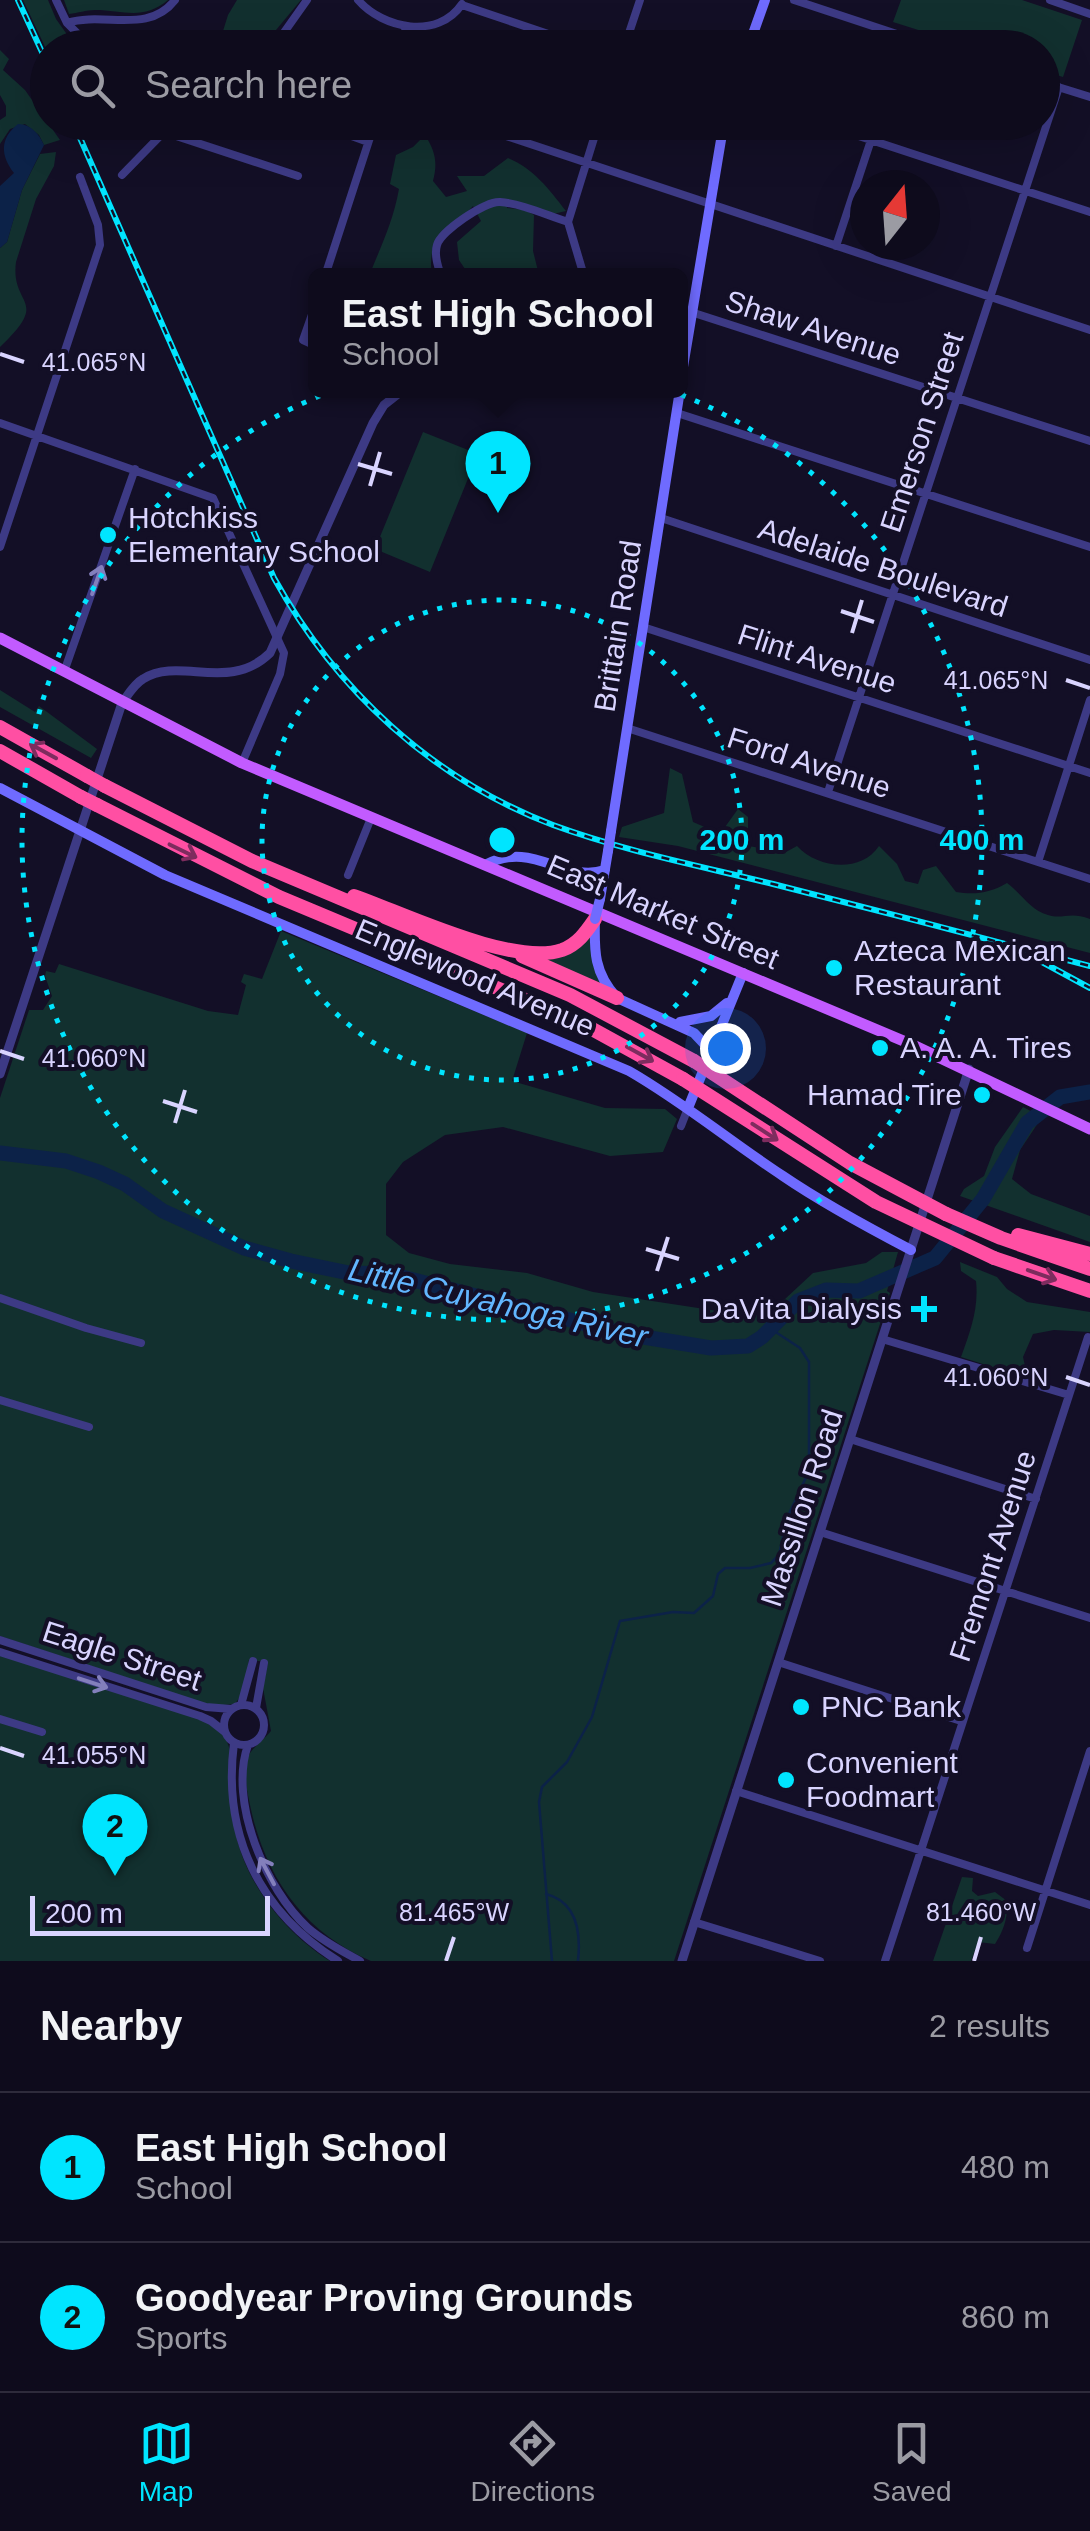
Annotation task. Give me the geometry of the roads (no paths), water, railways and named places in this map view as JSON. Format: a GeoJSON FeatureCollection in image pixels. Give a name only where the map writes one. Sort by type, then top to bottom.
{"type":"FeatureCollection","features":[{"type":"Feature","properties":{"kind":"highway"},"geometry":{"type":"LineString","coordinates":[[0,727],[104,786],[252,861],[620,1019],[694,1061],[850,1163],[946,1214],[1090,1269]]}},
{"type":"Feature","properties":{"kind":"highway"},"geometry":{"type":"LineString","coordinates":[[2,752],[80,797],[279,897],[584,1024],[683,1079],[876,1202],[994,1258],[1090,1291]]}},
{"type":"Feature","properties":{"kind":"highway"},"geometry":{"type":"LineString","coordinates":[[252,861],[509,950],[617,998]]}},
{"type":"Feature","properties":{"kind":"highway"},"geometry":{"type":"LineString","coordinates":[[509,950],[549,954],[563,950],[579,940],[595,919]]}},
{"type":"Feature","properties":{"kind":"highway"},"geometry":{"type":"LineString","coordinates":[[1003,1234],[1090,1254]]}},
{"type":"Feature","properties":{"kind":"main road"},"geometry":{"type":"LineString","coordinates":[[754,30],[765,0]]}},
{"type":"Feature","properties":{"kind":"main road","name":"Brittain Road"},"geometry":{"type":"LineString","coordinates":[[688,345],[721,140]]}},
{"type":"Feature","properties":{"kind":"main road","name":"Brittain Road"},"geometry":{"type":"LineString","coordinates":[[617,998],[596,965],[595,919],[679,398]]}},
{"type":"Feature","properties":{"kind":"main road","name":"East Market Street"},"geometry":{"type":"LineString","coordinates":[[0,638],[242,764],[969,1069],[1090,1128]]}},
{"type":"Feature","properties":{"kind":"main road","name":"Englewood Avenue"},"geometry":{"type":"LineString","coordinates":[[0,788],[165,875],[628,1070],[781,1176],[911,1250]]}},
{"type":"Feature","properties":{"kind":"main road"},"geometry":{"type":"LineString","coordinates":[[485,865],[500,857],[516,855],[584,872],[605,870]]}},
{"type":"Feature","properties":{"kind":"main road"},"geometry":{"type":"LineString","coordinates":[[688,1108],[743,973]]}},
{"type":"Feature","properties":{"kind":"main road"},"geometry":{"type":"LineString","coordinates":[[617,998],[673,1021],[699,1036],[710,1050]]}},
{"type":"Feature","properties":{"kind":"main road"},"geometry":{"type":"LineString","coordinates":[[673,1021],[703,1019],[732,999]]}},
{"type":"Feature","properties":{"kind":"street"},"geometry":{"type":"LineString","coordinates":[[56,0],[74,30]]}},
{"type":"Feature","properties":{"kind":"street"},"geometry":{"type":"LineString","coordinates":[[67,23],[89,17],[147,20],[162,13],[175,0]]}},
{"type":"Feature","properties":{"kind":"street"},"geometry":{"type":"LineString","coordinates":[[285,30],[306,0]]}},
{"type":"Feature","properties":{"kind":"street"},"geometry":{"type":"LineString","coordinates":[[358,0],[381,20],[406,27],[445,20],[463,2],[540,30]]}},
{"type":"Feature","properties":{"kind":"street"},"geometry":{"type":"LineString","coordinates":[[630,30],[640,0]]}},
{"type":"Feature","properties":{"kind":"street"},"geometry":{"type":"LineString","coordinates":[[794,0],[886,30]]}},
{"type":"Feature","properties":{"kind":"street"},"geometry":{"type":"LineString","coordinates":[[1050,0],[1090,14]]}},
{"type":"Feature","properties":{"kind":"street"},"geometry":{"type":"LineString","coordinates":[[1060,88],[1090,97]]}},
{"type":"Feature","properties":{"kind":"street"},"geometry":{"type":"LineString","coordinates":[[122,175],[154,140]]}},
{"type":"Feature","properties":{"kind":"street"},"geometry":{"type":"LineString","coordinates":[[201,140],[298,176]]}},
{"type":"Feature","properties":{"kind":"street"},"geometry":{"type":"LineString","coordinates":[[328,268],[368,142],[362,140]]}},
{"type":"Feature","properties":{"kind":"street"},"geometry":{"type":"LineString","coordinates":[[517,140],[1090,330]]}},
{"type":"Feature","properties":{"kind":"street"},"geometry":{"type":"LineString","coordinates":[[582,268],[568,222],[593,140]]}},
{"type":"Feature","properties":{"kind":"street"},"geometry":{"type":"LineString","coordinates":[[868,140],[1090,212]]}},
{"type":"Feature","properties":{"kind":"street","name":"Emerson Street"},"geometry":{"type":"LineString","coordinates":[[828,792],[1041,140]]}},
{"type":"Feature","properties":{"kind":"street"},"geometry":{"type":"LineString","coordinates":[[836,246],[871,141]]}},
{"type":"Feature","properties":{"kind":"street"},"geometry":{"type":"LineString","coordinates":[[0,548],[100,245],[98,224],[80,178]]}},
{"type":"Feature","properties":{"kind":"street"},"geometry":{"type":"LineString","coordinates":[[439,268],[436,254],[440,239],[493,202],[568,222]]}},
{"type":"Feature","properties":{"kind":"street","name":"Shaw Avenue"},"geometry":{"type":"LineString","coordinates":[[694,313],[1090,441]]}},
{"type":"Feature","properties":{"kind":"street"},"geometry":{"type":"LineString","coordinates":[[0,1074],[122,703],[139,682],[153,675],[246,670],[270,653],[373,423],[391,398]]}},
{"type":"Feature","properties":{"kind":"street"},"geometry":{"type":"LineString","coordinates":[[677,413],[1090,547]]}},
{"type":"Feature","properties":{"kind":"street"},"geometry":{"type":"LineString","coordinates":[[0,423],[214,498],[284,653],[283,665],[242,764]]}},
{"type":"Feature","properties":{"kind":"street"},"geometry":{"type":"LineString","coordinates":[[64,672],[135,470]]}},
{"type":"Feature","properties":{"kind":"street","name":"Adelaide Boulevard"},"geometry":{"type":"LineString","coordinates":[[661,518],[1090,660]]}},
{"type":"Feature","properties":{"kind":"street","name":"Flint Avenue"},"geometry":{"type":"LineString","coordinates":[[644,626],[1090,773]]}},
{"type":"Feature","properties":{"kind":"street"},"geometry":{"type":"LineString","coordinates":[[1038,862],[1090,700]]}},
{"type":"Feature","properties":{"kind":"street","name":"Ford Avenue"},"geometry":{"type":"LineString","coordinates":[[627,728],[1090,879]]}},
{"type":"Feature","properties":{"kind":"street"},"geometry":{"type":"LineString","coordinates":[[348,875],[371,818]]}},
{"type":"Feature","properties":{"kind":"street","name":"Massillon Road"},"geometry":{"type":"LineString","coordinates":[[682,1961],[969,1069]]}},
{"type":"Feature","properties":{"kind":"street"},"geometry":{"type":"LineString","coordinates":[[681,1126],[688,1108]]}},
{"type":"Feature","properties":{"kind":"street"},"geometry":{"type":"LineString","coordinates":[[0,1298],[141,1343]]}},
{"type":"Feature","properties":{"kind":"street","name":"Fremont Avenue"},"geometry":{"type":"LineString","coordinates":[[884,1961],[1088,1337]]}},
{"type":"Feature","properties":{"kind":"street"},"geometry":{"type":"LineString","coordinates":[[882,1338],[1069,1395]]}},
{"type":"Feature","properties":{"kind":"street"},"geometry":{"type":"LineString","coordinates":[[0,1400],[89,1427]]}},
{"type":"Feature","properties":{"kind":"street"},"geometry":{"type":"LineString","coordinates":[[850,1439],[1036,1499]]}},
{"type":"Feature","properties":{"kind":"street"},"geometry":{"type":"LineString","coordinates":[[820,1532],[1090,1618]]}},
{"type":"Feature","properties":{"kind":"street","name":"Eagle Street"},"geometry":{"type":"LineString","coordinates":[[0,1640],[206,1707],[231,1709]]}},
{"type":"Feature","properties":{"kind":"street","name":"Eagle Street"},"geometry":{"type":"LineString","coordinates":[[0,1652],[212,1720],[225,1732]]}},
{"type":"Feature","properties":{"kind":"street"},"geometry":{"type":"LineString","coordinates":[[241,1705],[253,1661]]}},
{"type":"Feature","properties":{"kind":"street"},"geometry":{"type":"LineString","coordinates":[[778,1662],[962,1721]]}},
{"type":"Feature","properties":{"kind":"street"},"geometry":{"type":"LineString","coordinates":[[256,1708],[264,1664]]}},
{"type":"Feature","properties":{"kind":"street"},"geometry":{"type":"LineString","coordinates":[[338,1961],[312,1944],[278,1911],[243,1850],[232,1788],[234,1743],[225,1732],[224,1720],[231,1709],[241,1705],[256,1708],[264,1719],[263,1733],[248,1745],[243,1774],[248,1820],[266,1871],[307,1927],[360,1961]]}},
{"type":"Feature","properties":{"kind":"street"},"geometry":{"type":"LineString","coordinates":[[0,1719],[42,1732]]}},
{"type":"Feature","properties":{"kind":"street"},"geometry":{"type":"LineString","coordinates":[[234,1743],[248,1745]]}},
{"type":"Feature","properties":{"kind":"street"},"geometry":{"type":"LineString","coordinates":[[1027,1948],[1090,1752]]}},
{"type":"Feature","properties":{"kind":"street"},"geometry":{"type":"LineString","coordinates":[[736,1790],[1090,1904]]}},
{"type":"Feature","properties":{"kind":"street"},"geometry":{"type":"LineString","coordinates":[[694,1922],[820,1961]]}},
{"type":"Feature","properties":{"kind":"water"},"geometry":{"type":"Polygon","coordinates":[[[18,124],[27,126],[30,140],[42,140],[44,145],[22,190],[7,242],[0,248],[0,186],[14,173],[6,160],[4,147],[18,124]]]}},
{"type":"Feature","properties":{"kind":"waterway","name":"Little Cuyahoga River"},"geometry":{"type":"LineString","coordinates":[[0,1153],[66,1161],[99,1172],[125,1184],[163,1211],[244,1248],[291,1261],[349,1273],[390,1274],[625,1334],[711,1348],[748,1346],[798,1301],[826,1290],[859,1291],[935,1258],[983,1199],[1027,1123],[1060,1097],[1090,1092]]}},
{"type":"Feature","properties":{"kind":"waterway"},"geometry":{"type":"LineString","coordinates":[[552,1961],[539,1802],[542,1787],[567,1762],[592,1717],[620,1621],[673,1612],[694,1613],[713,1596],[718,1574],[725,1568],[771,1563],[779,1555],[787,1518],[809,1471],[809,1362],[800,1348],[771,1329]]}},
{"type":"Feature","properties":{"kind":"waterway"},"geometry":{"type":"LineString","coordinates":[[546,1894],[571,1911],[579,1940],[578,1961]]}},
{"type":"Feature","properties":{"kind":"railway"},"geometry":{"type":"LineString","coordinates":[[18,0],[32,30]]}},
{"type":"Feature","properties":{"kind":"railway"},"geometry":{"type":"LineString","coordinates":[[81,140],[274,578],[327,657],[391,726],[467,783],[553,825],[662,857],[1090,966]]}},
{"type":"Feature","properties":{"kind":"railway"},"geometry":{"type":"LineString","coordinates":[[1042,962],[1090,988]]}},
{"type":"Feature","properties":{"kind":"place","name":"East High School"},"geometry":{"type":"Point","coordinates":[498,513]}},
{"type":"Feature","properties":{"kind":"place","name":"Hotchkiss Elementary School"},"geometry":{"type":"Point","coordinates":[108,535]}},
{"type":"Feature","properties":{"kind":"place","name":"Azteca Mexican Restaurant"},"geometry":{"type":"Point","coordinates":[834,968]}},
{"type":"Feature","properties":{"kind":"place","name":"A. A. A. Tires"},"geometry":{"type":"Point","coordinates":[880,1048]}},
{"type":"Feature","properties":{"kind":"place","name":"Hamad Tire"},"geometry":{"type":"Point","coordinates":[982,1095]}},
{"type":"Feature","properties":{"kind":"place","name":"DaVita Dialysis"},"geometry":{"type":"Point","coordinates":[924,1309]}},
{"type":"Feature","properties":{"kind":"place","name":"PNC Bank"},"geometry":{"type":"Point","coordinates":[801,1707]}},
{"type":"Feature","properties":{"kind":"place","name":"Convenient Foodmart"},"geometry":{"type":"Point","coordinates":[786,1780]}},
{"type":"Feature","properties":{"kind":"place","name":"Goodyear Proving Grounds"},"geometry":{"type":"Point","coordinates":[115,1876]}}]}
